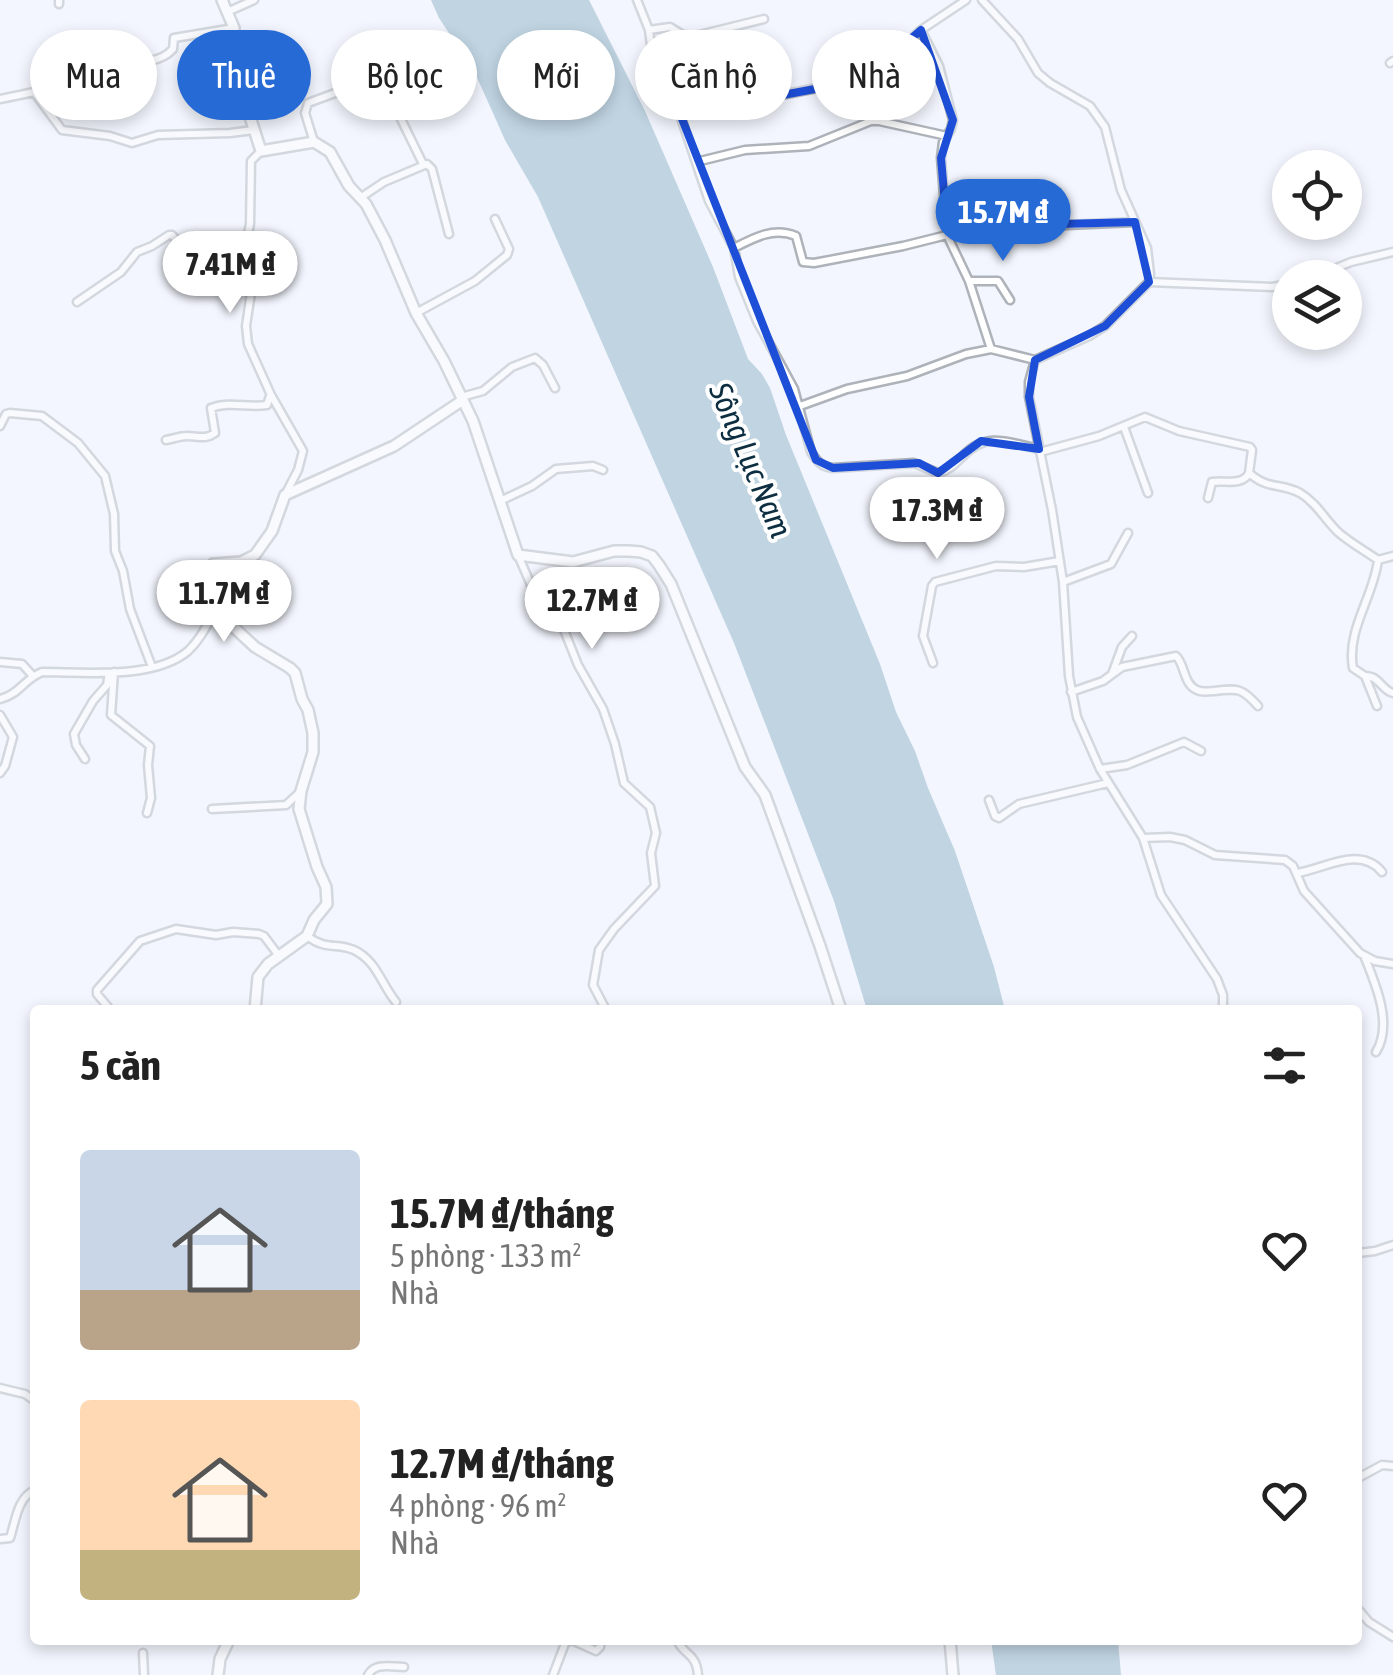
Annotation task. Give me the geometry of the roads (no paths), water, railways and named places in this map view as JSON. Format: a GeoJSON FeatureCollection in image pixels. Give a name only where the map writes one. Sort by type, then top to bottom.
{"type":"FeatureCollection","features":[{"type":"Feature","properties":{"kind":"street"},"geometry":{"type":"LineString","coordinates":[[222,0],[234,28],[238,82],[261,152]]}},
{"type":"Feature","properties":{"kind":"street"},"geometry":{"type":"LineString","coordinates":[[226,12],[254,0]]}},
{"type":"Feature","properties":{"kind":"street"},"geometry":{"type":"LineString","coordinates":[[637,0],[649,30],[675,30]]}},
{"type":"Feature","properties":{"kind":"street"},"geometry":{"type":"LineString","coordinates":[[921,30],[966,0]]}},
{"type":"Feature","properties":{"kind":"street"},"geometry":{"type":"LineString","coordinates":[[982,0],[1018,39],[1038,73],[1090,106],[1104,127],[1121,190],[1147,248],[1149,282]]}},
{"type":"Feature","properties":{"kind":"street"},"geometry":{"type":"LineString","coordinates":[[719,30],[764,19]]}},
{"type":"Feature","properties":{"kind":"street"},"geometry":{"type":"LineString","coordinates":[[157,58],[173,49],[174,38],[234,28]]}},
{"type":"Feature","properties":{"kind":"street"},"geometry":{"type":"LineString","coordinates":[[936,60],[954,120],[942,142],[946,231],[969,281],[991,350]]}},
{"type":"Feature","properties":{"kind":"street"},"geometry":{"type":"LineString","coordinates":[[0,99],[30,93]]}},
{"type":"Feature","properties":{"kind":"street"},"geometry":{"type":"LineString","coordinates":[[331,95],[308,104],[305,112],[314,142],[330,152],[385,240],[416,313],[479,438],[530,585],[562,620],[578,665],[604,709],[624,782],[650,807],[656,833],[651,853],[655,886],[599,950],[593,985],[603,1005]]}},
{"type":"Feature","properties":{"kind":"street"},"geometry":{"type":"LineString","coordinates":[[54,120],[68,132],[110,136],[132,143],[158,135],[254,130]]}},
{"type":"Feature","properties":{"kind":"street"},"geometry":{"type":"LineString","coordinates":[[401,120],[422,164]]}},
{"type":"Feature","properties":{"kind":"street"},"geometry":{"type":"LineString","coordinates":[[682,120],[709,200],[734,248],[743,289],[787,373],[800,406],[810,452],[820,464],[826,467],[914,463],[938,474],[981,441],[1039,450],[1124,427],[1145,417],[1179,431],[1245,445],[1252,450],[1247,478],[1212,482],[1208,498]]}},
{"type":"Feature","properties":{"kind":"street"},"geometry":{"type":"LineString","coordinates":[[696,162],[745,150],[808,146],[870,122],[947,136]]}},
{"type":"Feature","properties":{"kind":"street"},"geometry":{"type":"LineString","coordinates":[[256,1005],[258,977],[307,936],[328,898],[299,808],[313,733],[295,674],[285,663],[255,647],[215,612],[208,570],[219,563],[241,562],[255,555],[272,531],[303,451],[248,344],[246,326],[252,286],[246,242],[250,224],[250,161],[261,152],[314,142]]}},
{"type":"Feature","properties":{"kind":"street"},"geometry":{"type":"LineString","coordinates":[[360,198],[371,188],[427,164],[432,169],[449,234]]}},
{"type":"Feature","properties":{"kind":"street"},"geometry":{"type":"LineString","coordinates":[[416,313],[476,281],[508,255],[509,249],[495,220]]}},
{"type":"Feature","properties":{"kind":"street"},"geometry":{"type":"LineString","coordinates":[[734,248],[770,232],[786,232],[796,236],[803,262],[814,263],[903,246],[996,220],[1022,227],[1136,222]]}},
{"type":"Feature","properties":{"kind":"street"},"geometry":{"type":"LineString","coordinates":[[77,302],[122,272],[137,252],[169,234],[184,248],[246,242]]}},
{"type":"Feature","properties":{"kind":"street"},"geometry":{"type":"LineString","coordinates":[[1359,260],[1393,252]]}},
{"type":"Feature","properties":{"kind":"street"},"geometry":{"type":"LineString","coordinates":[[969,281],[998,282],[1010,300]]}},
{"type":"Feature","properties":{"kind":"street"},"geometry":{"type":"LineString","coordinates":[[800,406],[847,389],[907,376],[942,361],[991,350],[1035,360],[1105,326],[1149,282],[1272,286]]}},
{"type":"Feature","properties":{"kind":"street"},"geometry":{"type":"LineString","coordinates":[[285,495],[394,446],[462,399],[482,391],[512,367],[534,358],[543,365],[555,388]]}},
{"type":"Feature","properties":{"kind":"street"},"geometry":{"type":"LineString","coordinates":[[1035,360],[1029,397],[1060,561],[1072,692],[1084,737],[1143,838],[1161,895],[1221,987],[1223,1005]]}},
{"type":"Feature","properties":{"kind":"street"},"geometry":{"type":"LineString","coordinates":[[166,440],[212,436],[215,434],[211,408],[228,404],[266,405],[271,395]]}},
{"type":"Feature","properties":{"kind":"street"},"geometry":{"type":"LineString","coordinates":[[0,426],[3,411],[42,416],[78,443],[106,476],[114,514],[115,551],[130,609],[152,667]]}},
{"type":"Feature","properties":{"kind":"street"},"geometry":{"type":"LineString","coordinates":[[1124,427],[1148,493]]}},
{"type":"Feature","properties":{"kind":"street"},"geometry":{"type":"LineString","coordinates":[[500,501],[556,469],[593,466],[603,470]]}},
{"type":"Feature","properties":{"kind":"street"},"geometry":{"type":"LineString","coordinates":[[1249,473],[1268,486],[1301,494],[1341,534],[1378,560]]}},
{"type":"Feature","properties":{"kind":"street"},"geometry":{"type":"LineString","coordinates":[[1063,582],[1112,564],[1128,533]]}},
{"type":"Feature","properties":{"kind":"street"},"geometry":{"type":"LineString","coordinates":[[518,555],[574,562],[614,551],[652,556],[671,584],[746,768],[765,795],[839,1005]]}},
{"type":"Feature","properties":{"kind":"street"},"geometry":{"type":"LineString","coordinates":[[1378,560],[1393,556]]}},
{"type":"Feature","properties":{"kind":"street"},"geometry":{"type":"LineString","coordinates":[[1378,560],[1355,634],[1352,668],[1378,680],[1393,693]]}},
{"type":"Feature","properties":{"kind":"street"},"geometry":{"type":"LineString","coordinates":[[933,663],[923,636],[935,582],[996,566],[1024,567],[1060,561]]}},
{"type":"Feature","properties":{"kind":"street"},"geometry":{"type":"LineString","coordinates":[[0,699],[14,695],[42,672],[112,672],[166,664],[197,641],[215,612]]}},
{"type":"Feature","properties":{"kind":"street"},"geometry":{"type":"LineString","coordinates":[[1112,676],[1122,647],[1132,636]]}},
{"type":"Feature","properties":{"kind":"street"},"geometry":{"type":"LineString","coordinates":[[1072,692],[1103,681],[1122,667],[1179,656],[1190,684],[1199,691],[1239,690],[1258,706]]}},
{"type":"Feature","properties":{"kind":"street"},"geometry":{"type":"LineString","coordinates":[[0,662],[22,664],[34,676]]}},
{"type":"Feature","properties":{"kind":"street"},"geometry":{"type":"LineString","coordinates":[[85,759],[74,734],[112,672]]}},
{"type":"Feature","properties":{"kind":"street"},"geometry":{"type":"LineString","coordinates":[[112,672],[112,715],[150,746],[151,798],[147,813]]}},
{"type":"Feature","properties":{"kind":"street"},"geometry":{"type":"LineString","coordinates":[[1365,676],[1377,706]]}},
{"type":"Feature","properties":{"kind":"street"},"geometry":{"type":"LineString","coordinates":[[0,714],[13,738],[0,773]]}},
{"type":"Feature","properties":{"kind":"street"},"geometry":{"type":"LineString","coordinates":[[1100,770],[1127,766],[1184,742],[1201,751]]}},
{"type":"Feature","properties":{"kind":"street"},"geometry":{"type":"LineString","coordinates":[[989,800],[999,818],[1019,804],[1108,783]]}},
{"type":"Feature","properties":{"kind":"street"},"geometry":{"type":"LineString","coordinates":[[212,809],[286,805],[301,791]]}},
{"type":"Feature","properties":{"kind":"street"},"geometry":{"type":"LineString","coordinates":[[1143,838],[1170,837],[1216,855],[1285,860],[1293,866],[1304,891],[1364,957],[1382,1012],[1382,1042],[1376,1052]]}},
{"type":"Feature","properties":{"kind":"street"},"geometry":{"type":"LineString","coordinates":[[1297,873],[1354,859],[1374,864],[1382,872]]}},
{"type":"Feature","properties":{"kind":"street"},"geometry":{"type":"LineString","coordinates":[[107,1005],[97,990],[140,942],[163,932],[184,929],[259,934],[279,956]]}},
{"type":"Feature","properties":{"kind":"street"},"geometry":{"type":"LineString","coordinates":[[307,936],[324,946],[350,948],[367,958],[396,1002]]}},
{"type":"Feature","properties":{"kind":"street"},"geometry":{"type":"LineString","coordinates":[[1364,957],[1393,964]]}},
{"type":"Feature","properties":{"kind":"street"},"geometry":{"type":"LineString","coordinates":[[1362,1254],[1393,1246]]}},
{"type":"Feature","properties":{"kind":"street"},"geometry":{"type":"LineString","coordinates":[[0,1388],[30,1398]]}},
{"type":"Feature","properties":{"kind":"street"},"geometry":{"type":"LineString","coordinates":[[1362,1476],[1382,1465],[1393,1466]]}},
{"type":"Feature","properties":{"kind":"street"},"geometry":{"type":"LineString","coordinates":[[0,1539],[10,1538],[22,1500],[30,1492]]}},
{"type":"Feature","properties":{"kind":"street"},"geometry":{"type":"LineString","coordinates":[[1362,1614],[1393,1637]]}},
{"type":"Feature","properties":{"kind":"street"},"geometry":{"type":"LineString","coordinates":[[218,1675],[227,1645]]}},
{"type":"Feature","properties":{"kind":"street"},"geometry":{"type":"LineString","coordinates":[[553,1675],[564,1645]]}},
{"type":"Feature","properties":{"kind":"street"},"geometry":{"type":"LineString","coordinates":[[680,1645],[694,1658],[698,1675]]}},
{"type":"Feature","properties":{"kind":"street"},"geometry":{"type":"LineString","coordinates":[[950,1645],[952,1675]]}},
{"type":"Feature","properties":{"kind":"street"},"geometry":{"type":"LineString","coordinates":[[143,1653],[144,1675]]}},
{"type":"Feature","properties":{"kind":"street"},"geometry":{"type":"LineString","coordinates":[[368,1675],[376,1666],[404,1667]]}},
{"type":"Feature","properties":{"kind":"water","name":"Sông Lục Nam"},"geometry":{"type":"Polygon","coordinates":[[[431,0],[589,0],[604,30],[497,30],[497,120],[615,120],[615,52],[635,91],[635,120],[649,120],[748,359],[770,388],[896,712],[955,851],[1004,1005],[865,1005],[834,901],[734,643],[538,197],[505,140],[477,77],[477,30],[447,30],[431,0]]]}},
{"type":"Feature","properties":{"kind":"water"},"geometry":{"type":"Polygon","coordinates":[[[992,1645],[1118,1645],[1121,1675],[996,1675],[992,1645]]]}}]}
